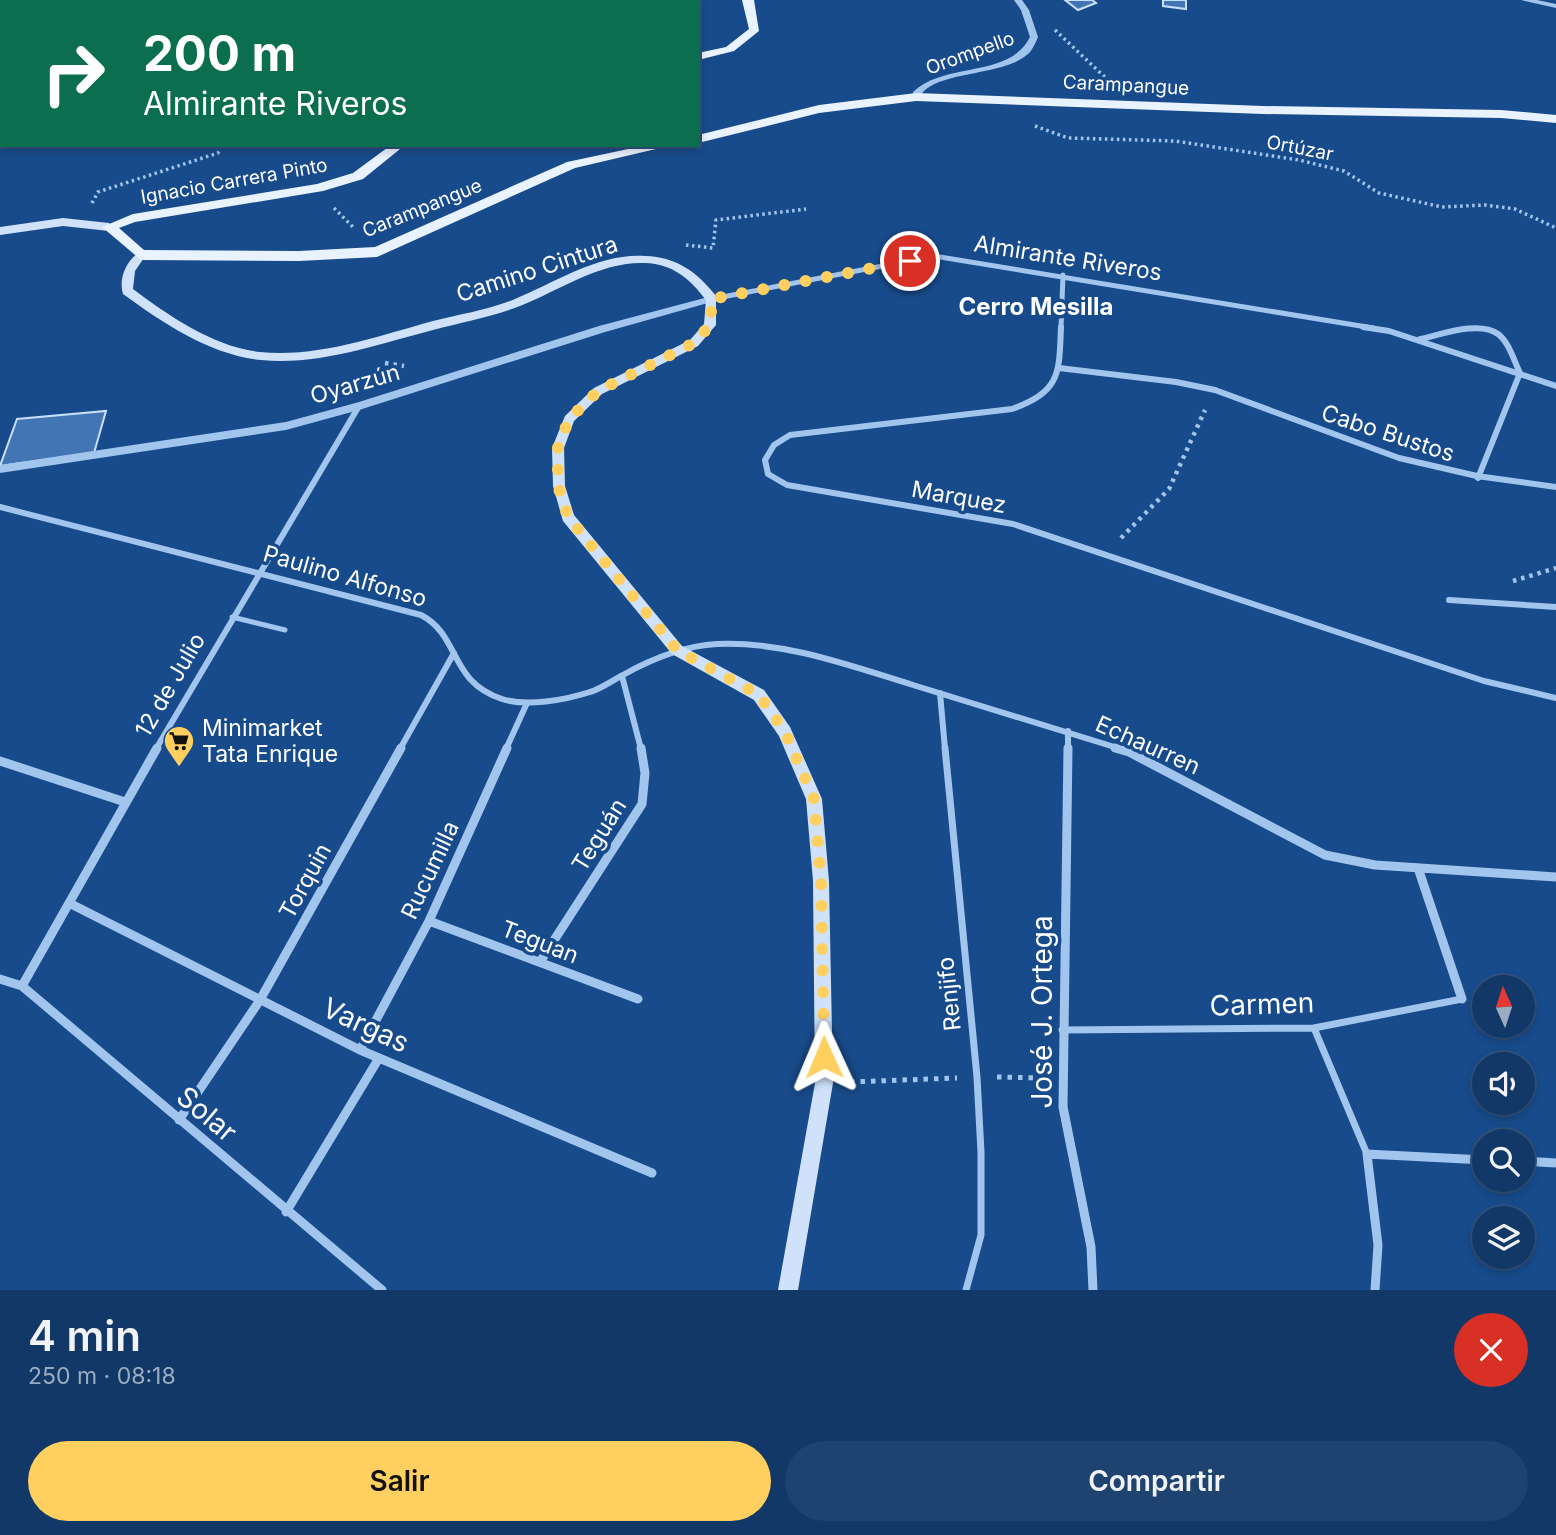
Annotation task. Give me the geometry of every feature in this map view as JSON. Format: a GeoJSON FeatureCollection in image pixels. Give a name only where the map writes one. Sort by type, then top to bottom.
{"type":"FeatureCollection","features":[{"type":"Feature","properties":{"kind":"main road"},"geometry":{"type":"LineString","coordinates":[[700,57],[722,54],[744,43],[755,29],[748,0]]}},
{"type":"Feature","properties":{"kind":"main road","name":"Carampangue"},"geometry":{"type":"LineString","coordinates":[[700,138],[819,108],[916,97],[1501,114],[1556,119]]}},
{"type":"Feature","properties":{"kind":"main road","name":"Ignacio Carrera Pinto"},"geometry":{"type":"LineString","coordinates":[[109,227],[133,218],[318,188],[358,176],[396,147]]}},
{"type":"Feature","properties":{"kind":"main road","name":"Carampangue"},"geometry":{"type":"LineString","coordinates":[[141,255],[299,256],[377,252],[560,169],[658,147]]}},
{"type":"Feature","properties":{"kind":"main road"},"geometry":{"type":"LineString","coordinates":[[0,231],[63,222],[109,227],[141,255]]}},
{"type":"Feature","properties":{"kind":"main road","name":"Camino Cintura"},"geometry":{"type":"LineString","coordinates":[[141,255],[130,268],[126,279],[127,290],[150,308],[197,336],[259,356],[319,353],[379,340],[502,308],[608,265],[641,259],[672,265],[692,273],[712,299]]}},
{"type":"Feature","properties":{"kind":"main road"},"geometry":{"type":"LineString","coordinates":[[712,299],[710,325],[694,343],[598,391],[569,419],[558,447],[558,486],[568,517],[677,650],[759,695],[785,732],[814,799],[821,881],[824,1083],[788,1290]]}},
{"type":"Feature","properties":{"kind":"street","name":"Orompello"},"geometry":{"type":"LineString","coordinates":[[916,97],[917,92],[928,83],[997,64],[1025,53],[1034,37],[1025,10],[1017,0]]}},
{"type":"Feature","properties":{"kind":"street"},"geometry":{"type":"LineString","coordinates":[[1525,0],[1556,6]]}},
{"type":"Feature","properties":{"kind":"street","name":"Almirante Riveros"},"geometry":{"type":"LineString","coordinates":[[712,299],[934,256],[1063,275],[1389,331],[1556,386]]}},
{"type":"Feature","properties":{"kind":"street"},"geometry":{"type":"LineString","coordinates":[[1059,368],[1063,275]]}},
{"type":"Feature","properties":{"kind":"street","name":"Oyarzún"},"geometry":{"type":"LineString","coordinates":[[0,469],[286,426],[359,406],[592,332],[712,299]]}},
{"type":"Feature","properties":{"kind":"street","name":"Almirante Riveros"},"geometry":{"type":"LineString","coordinates":[[1418,340],[1472,330],[1489,330],[1498,334],[1520,373]]}},
{"type":"Feature","properties":{"kind":"street","name":"Cabo Bustos"},"geometry":{"type":"LineString","coordinates":[[1059,368],[1176,382],[1242,396],[1319,430],[1401,459],[1478,478],[1556,487]]}},
{"type":"Feature","properties":{"kind":"street","name":"Marquez"},"geometry":{"type":"LineString","coordinates":[[1059,368],[1059,376],[1046,392],[1012,409],[790,435],[774,445],[765,460],[768,474],[787,485],[1013,524],[1484,681],[1556,698]]}},
{"type":"Feature","properties":{"kind":"street"},"geometry":{"type":"LineString","coordinates":[[1478,478],[1520,373]]}},
{"type":"Feature","properties":{"kind":"street","name":"12 de Julio"},"geometry":{"type":"LineString","coordinates":[[22,986],[232,617],[359,406]]}},
{"type":"Feature","properties":{"kind":"street","name":"Paulino Alfonso"},"geometry":{"type":"LineString","coordinates":[[0,507],[421,615],[438,624],[461,671],[473,685],[502,699],[527,704],[591,692],[677,650]]}},
{"type":"Feature","properties":{"kind":"street"},"geometry":{"type":"LineString","coordinates":[[1449,600],[1556,607]]}},
{"type":"Feature","properties":{"kind":"street","name":"Echaurren"},"geometry":{"type":"LineString","coordinates":[[677,650],[718,645],[773,648],[829,659],[1068,731],[1129,752],[1325,855],[1375,865],[1556,877]]}},
{"type":"Feature","properties":{"kind":"street","name":"Torquin"},"geometry":{"type":"LineString","coordinates":[[179,1120],[260,1000],[454,653]]}},
{"type":"Feature","properties":{"kind":"street","name":"Teguán"},"geometry":{"type":"LineString","coordinates":[[540,962],[642,804],[646,791],[642,758],[622,676]]}},
{"type":"Feature","properties":{"kind":"street","name":"Renjifo"},"geometry":{"type":"LineString","coordinates":[[940,694],[977,1077],[981,1235],[966,1290]]}},
{"type":"Feature","properties":{"kind":"street","name":"Rucumilla"},"geometry":{"type":"LineString","coordinates":[[360,1050],[429,921],[527,704]]}},
{"type":"Feature","properties":{"kind":"street","name":"José J. Ortega"},"geometry":{"type":"LineString","coordinates":[[1068,731],[1063,1107],[1091,1247],[1093,1290]]}},
{"type":"Feature","properties":{"kind":"street"},"geometry":{"type":"LineString","coordinates":[[0,761],[125,802]]}},
{"type":"Feature","properties":{"kind":"street"},"geometry":{"type":"LineString","coordinates":[[1418,868],[1462,999]]}},
{"type":"Feature","properties":{"kind":"street","name":"Vargas"},"geometry":{"type":"LineString","coordinates":[[69,903],[360,1050],[652,1173]]}},
{"type":"Feature","properties":{"kind":"street","name":"Teguan"},"geometry":{"type":"LineString","coordinates":[[429,921],[638,999]]}},
{"type":"Feature","properties":{"kind":"street","name":"Solar"},"geometry":{"type":"LineString","coordinates":[[0,979],[22,986],[286,1212],[382,1290]]}},
{"type":"Feature","properties":{"kind":"street","name":"Carmen"},"geometry":{"type":"LineString","coordinates":[[1062,1030],[1314,1028],[1462,999]]}},
{"type":"Feature","properties":{"kind":"street"},"geometry":{"type":"LineString","coordinates":[[1314,1028],[1367,1154],[1378,1245],[1375,1290]]}},
{"type":"Feature","properties":{"kind":"street"},"geometry":{"type":"LineString","coordinates":[[286,1212],[379,1058]]}},
{"type":"Feature","properties":{"kind":"street"},"geometry":{"type":"LineString","coordinates":[[1367,1154],[1472,1159]]}},
{"type":"Feature","properties":{"kind":"street"},"geometry":{"type":"LineString","coordinates":[[1535,1162],[1556,1163]]}},
{"type":"Feature","properties":{"kind":"lane"},"geometry":{"type":"LineString","coordinates":[[232,617],[285,630]]}},
{"type":"Feature","properties":{"kind":"path"},"geometry":{"type":"LineString","coordinates":[[1048,24],[1134,104]]}},
{"type":"Feature","properties":{"kind":"path","name":"Ortúzar"},"geometry":{"type":"LineString","coordinates":[[1068,138],[1175,141],[1299,160],[1344,171],[1379,193],[1442,207],[1485,205],[1515,209],[1556,228]]}},
{"type":"Feature","properties":{"kind":"path"},"geometry":{"type":"LineString","coordinates":[[98,192],[218,152],[221,147]]}},
{"type":"Feature","properties":{"kind":"path"},"geometry":{"type":"LineString","coordinates":[[641,259],[669,244],[713,248],[716,220],[806,209]]}},
{"type":"Feature","properties":{"kind":"path"},"geometry":{"type":"LineString","coordinates":[[1104,555],[1169,489],[1214,390]]}},
{"type":"Feature","properties":{"kind":"path"},"geometry":{"type":"LineString","coordinates":[[824,1083],[977,1077],[1062,1078]]}},
{"type":"Feature","properties":{"kind":"building"},"geometry":{"type":"Polygon","coordinates":[[[1065,0],[1092,0],[1096,3],[1078,10],[1065,0]]]}},
{"type":"Feature","properties":{"kind":"building"},"geometry":{"type":"Polygon","coordinates":[[[1163,0],[1186,0],[1186,9],[1163,6],[1163,0]]]}},
{"type":"Feature","properties":{"kind":"building"},"geometry":{"type":"Polygon","coordinates":[[[106,411],[94,453],[0,466],[17,419],[106,411]]]}},
{"type":"Feature","properties":{"kind":"place","name":"Minimarket Tata Enrique"},"geometry":{"type":"Point","coordinates":[179,768]}},
{"type":"Feature","properties":{"kind":"district","name":"Cerro Mesilla"},"geometry":{"type":"Point","coordinates":[1036,306]}},
{"type":"Feature","properties":{"kind":"route"},"geometry":{"type":"LineString","coordinates":[[824,1057],[821,881],[814,799],[785,732],[759,695],[677,650],[568,517],[558,486],[558,447],[569,419],[598,391],[694,343],[710,325],[712,299],[910,261]]}}]}
